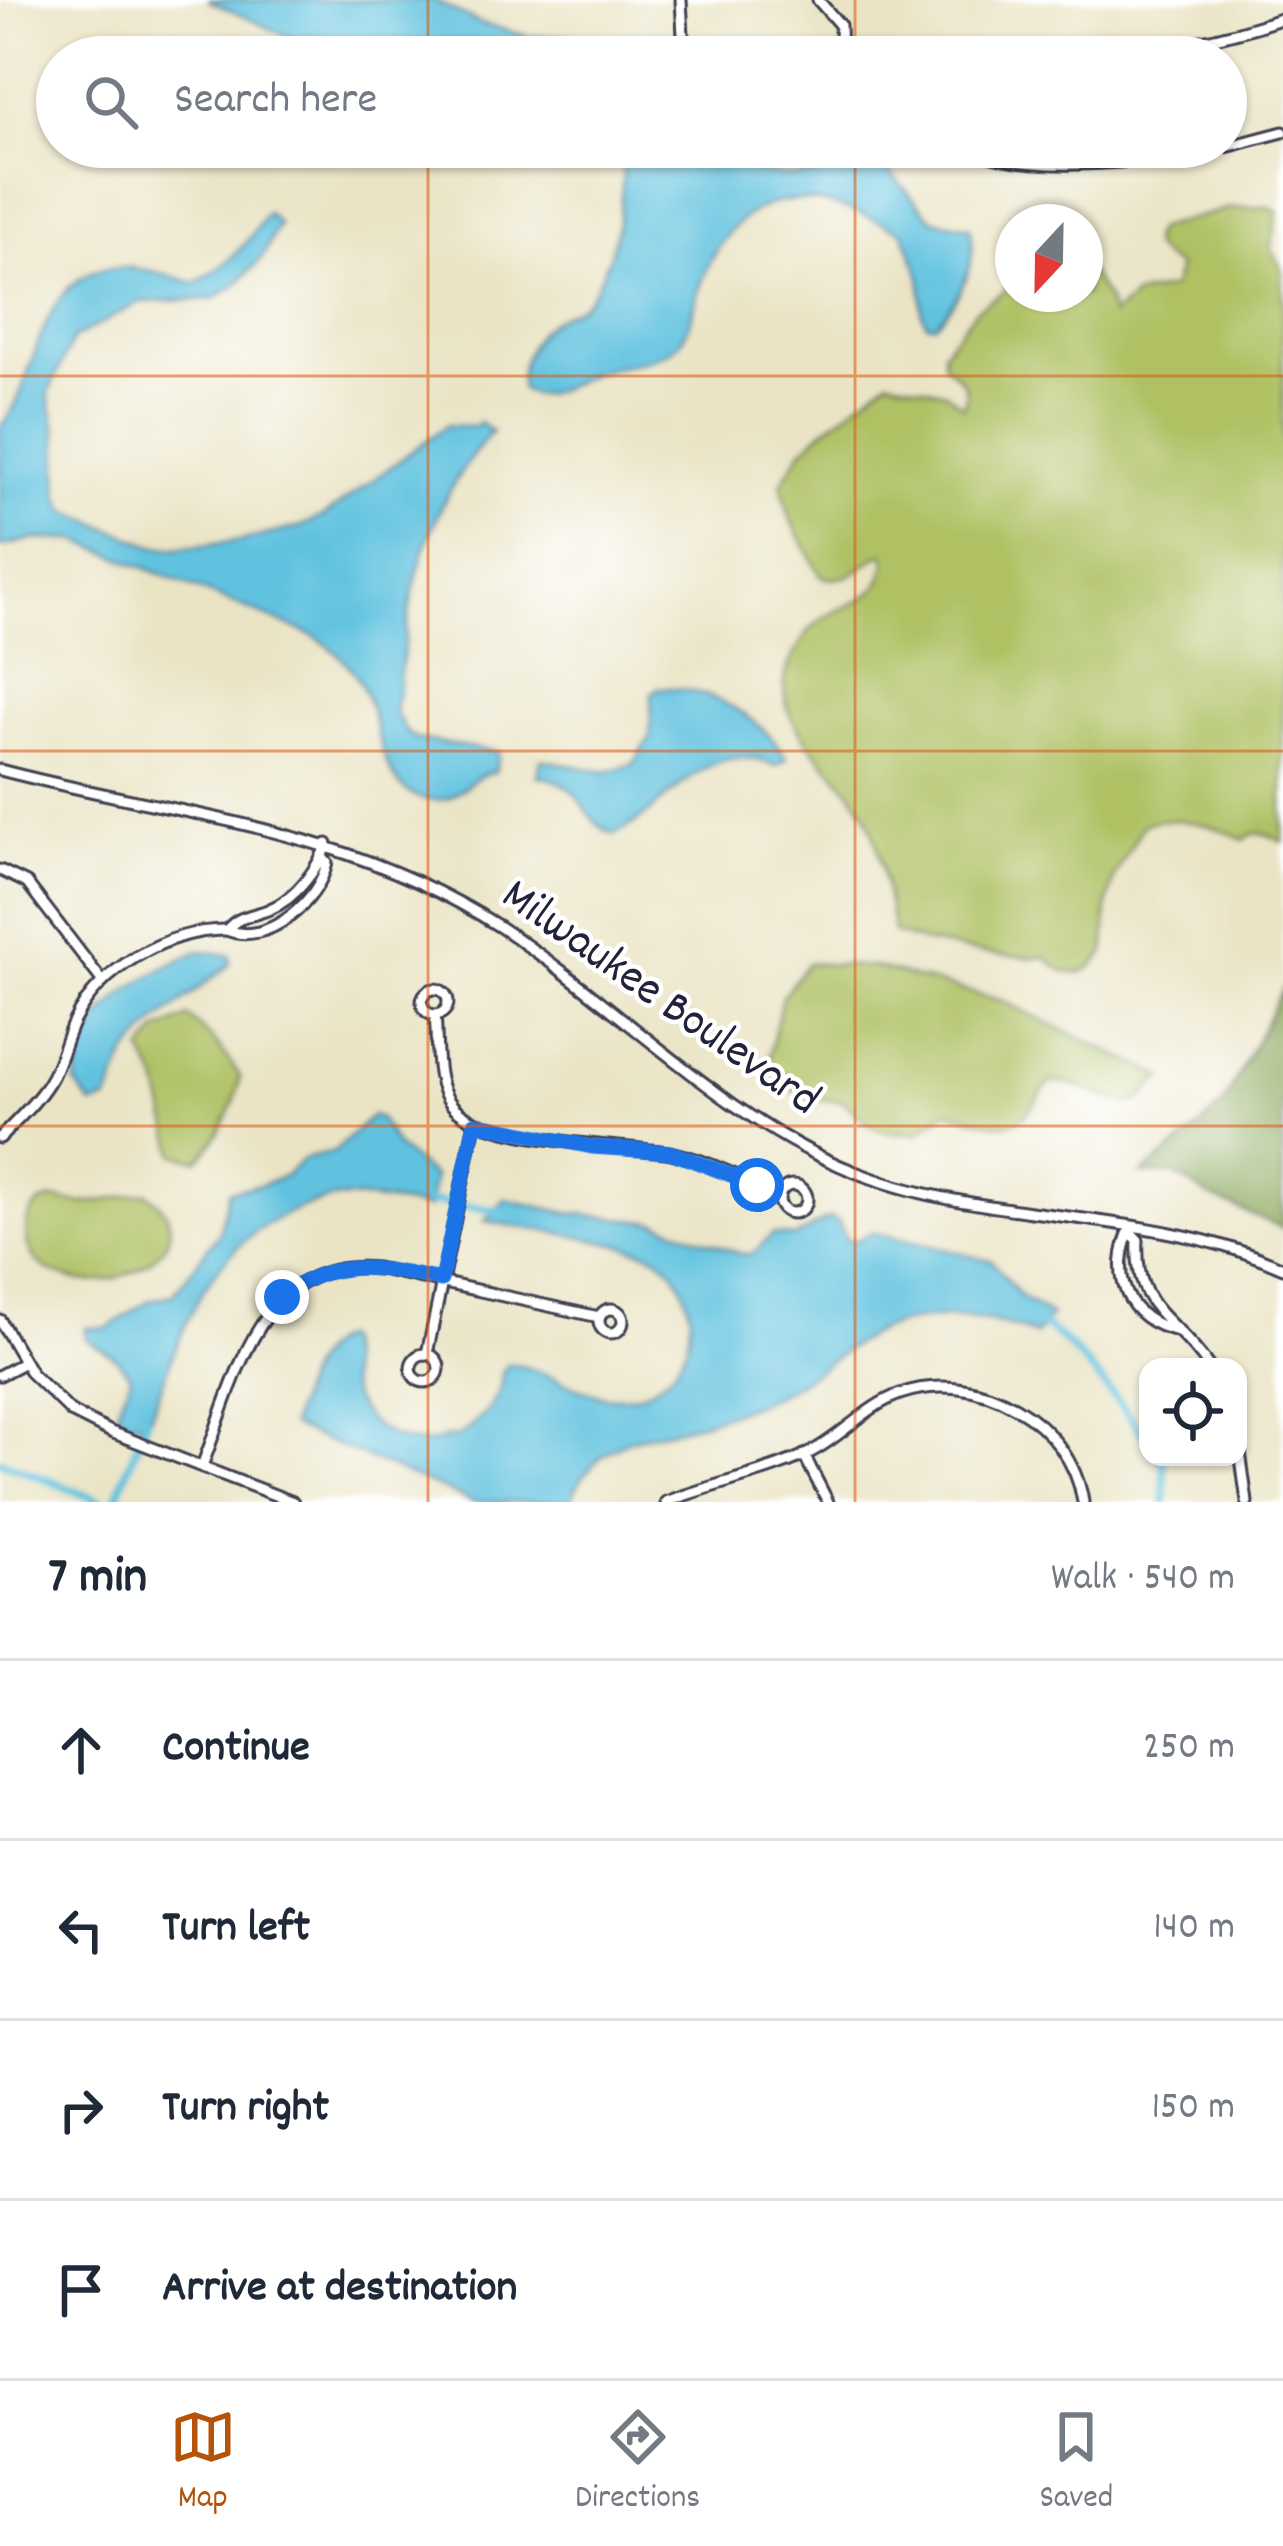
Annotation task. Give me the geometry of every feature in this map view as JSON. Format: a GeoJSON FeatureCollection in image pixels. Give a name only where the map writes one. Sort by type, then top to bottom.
{"type":"FeatureCollection","features":[{"type":"Feature","properties":{"kind":"street"},"geometry":{"type":"LineString","coordinates":[[681,0],[684,36]]}},
{"type":"Feature","properties":{"kind":"street"},"geometry":{"type":"LineString","coordinates":[[818,0],[840,25],[840,36]]}},
{"type":"Feature","properties":{"kind":"street"},"geometry":{"type":"LineString","coordinates":[[1219,36],[1283,18]]}},
{"type":"Feature","properties":{"kind":"street"},"geometry":{"type":"LineString","coordinates":[[1247,141],[1283,132]]}},
{"type":"Feature","properties":{"kind":"street","name":"Milwaukee Boulevard"},"geometry":{"type":"LineString","coordinates":[[0,770],[242,822],[392,868],[499,927],[774,1133],[849,1169],[916,1193],[1212,1240],[1283,1268]]}},
{"type":"Feature","properties":{"kind":"street"},"geometry":{"type":"LineString","coordinates":[[227,930],[233,922],[270,910],[299,890],[326,844]]}},
{"type":"Feature","properties":{"kind":"street"},"geometry":{"type":"LineString","coordinates":[[0,1138],[49,1082],[74,1021],[103,982],[168,939],[195,931],[245,933],[275,924],[318,892],[327,863],[322,857]]}},
{"type":"Feature","properties":{"kind":"street"},"geometry":{"type":"LineString","coordinates":[[0,870],[27,884],[103,982]]}},
{"type":"Feature","properties":{"kind":"street"},"geometry":{"type":"LineString","coordinates":[[270,910],[275,924]]}},
{"type":"Feature","properties":{"kind":"street"},"geometry":{"type":"LineString","coordinates":[[435,1015],[442,1088],[452,1105],[475,1123],[592,1147],[670,1152],[780,1195]]}},
{"type":"Feature","properties":{"kind":"street"},"geometry":{"type":"LineString","coordinates":[[427,1354],[475,1123]]}},
{"type":"Feature","properties":{"kind":"street"},"geometry":{"type":"LineString","coordinates":[[1130,1227],[1138,1240],[1140,1282],[1150,1303],[1202,1358]]}},
{"type":"Feature","properties":{"kind":"street"},"geometry":{"type":"LineString","coordinates":[[1130,1227],[1120,1248],[1125,1287],[1134,1307],[1149,1322],[1179,1331]]}},
{"type":"Feature","properties":{"kind":"street"},"geometry":{"type":"LineString","coordinates":[[202,1466],[258,1328],[292,1288],[329,1270],[360,1266],[441,1280],[598,1317]]}},
{"type":"Feature","properties":{"kind":"street"},"geometry":{"type":"LineString","coordinates":[[1125,1287],[1140,1282]]}},
{"type":"Feature","properties":{"kind":"street"},"geometry":{"type":"LineString","coordinates":[[0,1320],[23,1363],[56,1400],[84,1420],[293,1502]]}},
{"type":"Feature","properties":{"kind":"street"},"geometry":{"type":"LineString","coordinates":[[0,1376],[23,1363]]}},
{"type":"Feature","properties":{"kind":"street"},"geometry":{"type":"LineString","coordinates":[[666,1502],[803,1455],[897,1395],[939,1385],[995,1396],[1021,1411],[1075,1469],[1083,1502]]}},
{"type":"Feature","properties":{"kind":"street"},"geometry":{"type":"LineString","coordinates":[[803,1455],[828,1502]]}},
{"type":"Feature","properties":{"kind":"street"},"geometry":{"type":"LineString","coordinates":[[1242,1466],[1246,1502]]}},
{"type":"Feature","properties":{"kind":"green space"},"geometry":{"type":"Polygon","coordinates":[[[1270,207],[1278,212],[1271,249],[1283,270],[1283,842],[1258,833],[1243,840],[1207,825],[1179,821],[1143,825],[1114,877],[1105,952],[1091,967],[1077,973],[1062,970],[1046,957],[969,950],[894,932],[866,815],[794,722],[785,680],[809,632],[821,620],[870,593],[886,561],[883,553],[847,576],[821,576],[790,518],[781,484],[802,450],[889,379],[946,392],[963,407],[965,386],[944,364],[943,351],[977,309],[995,297],[995,312],[1103,312],[1103,293],[1112,316],[1136,295],[1172,288],[1178,267],[1153,247],[1158,228],[1231,208],[1270,207]]]}},
{"type":"Feature","properties":{"kind":"green space"},"geometry":{"type":"Polygon","coordinates":[[[807,963],[875,967],[1000,1000],[1163,1077],[1138,1102],[1051,1082],[1029,1111],[1007,1124],[947,1111],[918,1133],[886,1132],[841,1101],[814,1099],[789,1088],[769,1059],[782,997],[807,963]]]}},
{"type":"Feature","properties":{"kind":"green space"},"geometry":{"type":"Polygon","coordinates":[[[1283,988],[1283,1228],[1210,1197],[1173,1174],[1142,1174],[1224,1103],[1283,988]]]}},
{"type":"Feature","properties":{"kind":"green space"},"geometry":{"type":"Polygon","coordinates":[[[189,1017],[218,1045],[240,1076],[225,1121],[197,1160],[175,1154],[158,1081],[142,1052],[158,1031],[189,1017]]]}},
{"type":"Feature","properties":{"kind":"green space"},"geometry":{"type":"Polygon","coordinates":[[[147,1193],[164,1211],[169,1228],[165,1244],[135,1271],[93,1281],[73,1279],[47,1269],[33,1257],[26,1230],[31,1213],[45,1201],[90,1203],[147,1193]]]}},
{"type":"Feature","properties":{"kind":"water"},"geometry":{"type":"Polygon","coordinates":[[[207,0],[433,0],[481,24],[528,36],[287,36],[207,0]]]}},
{"type":"Feature","properties":{"kind":"water"},"geometry":{"type":"Polygon","coordinates":[[[622,168],[751,168],[793,177],[833,168],[884,168],[933,220],[970,227],[972,254],[959,292],[935,324],[927,324],[922,314],[921,277],[903,232],[815,201],[764,207],[741,220],[721,243],[677,345],[649,360],[591,374],[549,393],[522,390],[523,364],[536,337],[584,302],[602,275],[618,222],[622,168]]]}},
{"type":"Feature","properties":{"kind":"water"},"geometry":{"type":"Polygon","coordinates":[[[267,213],[279,224],[262,258],[235,286],[214,299],[140,302],[73,339],[48,394],[57,432],[59,497],[66,511],[153,546],[241,541],[326,515],[447,425],[475,427],[479,422],[492,432],[447,496],[420,563],[395,712],[416,739],[499,752],[495,772],[446,799],[419,798],[393,776],[357,678],[340,656],[310,634],[76,540],[34,539],[0,547],[0,427],[17,401],[47,321],[61,298],[76,281],[114,268],[194,283],[235,254],[267,213]]]}},
{"type":"Feature","properties":{"kind":"water"},"geometry":{"type":"Polygon","coordinates":[[[658,688],[696,692],[732,707],[763,729],[787,759],[775,766],[750,758],[727,759],[707,767],[613,834],[594,820],[565,785],[538,776],[541,759],[605,772],[634,764],[650,737],[652,693],[658,688]]]}},
{"type":"Feature","properties":{"kind":"water"},"geometry":{"type":"Polygon","coordinates":[[[199,951],[230,955],[230,964],[154,1024],[127,1054],[107,1101],[92,1105],[75,1083],[97,1021],[136,985],[199,951]]]}},
{"type":"Feature","properties":{"kind":"water"},"geometry":{"type":"Polygon","coordinates":[[[373,1115],[397,1147],[434,1177],[429,1208],[339,1198],[291,1212],[255,1233],[231,1254],[196,1304],[147,1424],[126,1420],[117,1410],[131,1376],[116,1358],[86,1339],[86,1328],[108,1328],[148,1301],[173,1295],[219,1233],[229,1191],[261,1185],[286,1175],[303,1159],[334,1152],[373,1115]]]}},
{"type":"Feature","properties":{"kind":"water"},"geometry":{"type":"Polygon","coordinates":[[[505,1199],[568,1213],[657,1222],[741,1254],[752,1254],[773,1234],[794,1237],[830,1218],[838,1221],[847,1240],[871,1232],[991,1260],[1021,1297],[1051,1316],[1036,1335],[990,1321],[958,1318],[910,1321],[881,1330],[764,1400],[616,1447],[588,1470],[570,1502],[473,1502],[291,1426],[313,1363],[341,1338],[349,1385],[360,1409],[378,1428],[415,1442],[455,1438],[472,1426],[494,1402],[501,1373],[509,1364],[580,1389],[624,1397],[658,1384],[672,1371],[687,1343],[690,1315],[683,1289],[668,1266],[626,1246],[485,1221],[505,1199]]]}},
{"type":"Feature","properties":{"kind":"waterway"},"geometry":{"type":"LineString","coordinates":[[423,1201],[497,1210]]}},
{"type":"Feature","properties":{"kind":"waterway"},"geometry":{"type":"LineString","coordinates":[[1035,1322],[1078,1355],[1139,1430]]}},
{"type":"Feature","properties":{"kind":"waterway"},"geometry":{"type":"LineString","coordinates":[[115,1502],[147,1419]]}},
{"type":"Feature","properties":{"kind":"waterway"},"geometry":{"type":"LineString","coordinates":[[0,1461],[103,1502]]}},
{"type":"Feature","properties":{"kind":"waterway"},"geometry":{"type":"LineString","coordinates":[[1164,1466],[1165,1502]]}},
{"type":"Feature","properties":{"kind":"route"},"geometry":{"type":"LineString","coordinates":[[282,1297],[310,1276],[344,1267],[441,1280],[475,1123],[592,1147],[670,1152],[757,1185]]}}]}
